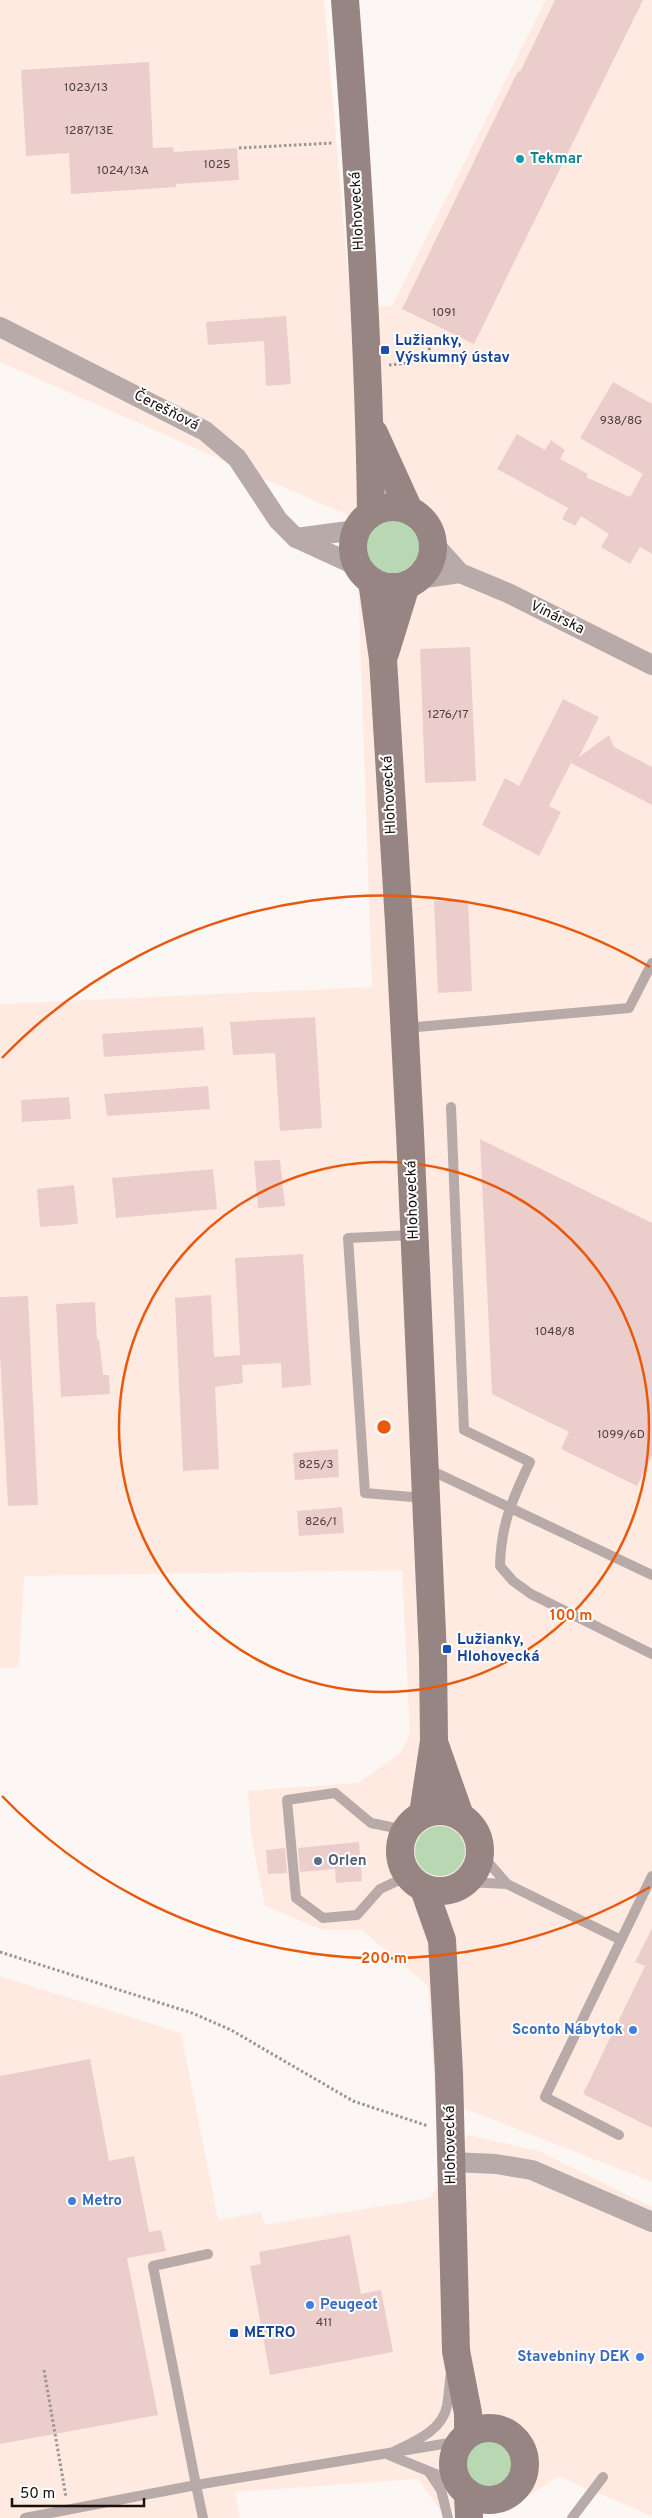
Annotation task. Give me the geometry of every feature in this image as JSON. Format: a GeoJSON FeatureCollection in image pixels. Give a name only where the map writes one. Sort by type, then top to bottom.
{"type":"FeatureCollection","features":[{"type":"Feature","properties":{"kind":"main road","name":"Hlohovecká"},"geometry":{"type":"LineString","coordinates":[[345,0],[354,116],[369,423],[363,522]]}},
{"type":"Feature","properties":{"kind":"main road","name":"Hlohovecká"},"geometry":{"type":"LineString","coordinates":[[369,423],[409,510]]}},
{"type":"Feature","properties":{"kind":"main road"},"geometry":{"type":"LineString","coordinates":[[393,506],[409,510],[420,516],[428,527],[433,543],[430,563],[412,582],[389,587],[365,574],[353,548],[363,522],[393,506]]}},
{"type":"Feature","properties":{"kind":"main road","name":"Hlohovecká"},"geometry":{"type":"LineString","coordinates":[[365,574],[383,659],[404,1029],[433,1656],[434,1741],[414,1822],[399,1848],[403,1868],[416,1882],[442,1940],[451,2134],[456,2351],[474,2434]]}},
{"type":"Feature","properties":{"kind":"main road","name":"Hlohovecká"},"geometry":{"type":"LineString","coordinates":[[383,659],[412,582]]}},
{"type":"Feature","properties":{"kind":"main road","name":"Hlohovecká"},"geometry":{"type":"LineString","coordinates":[[434,1741],[460,1816],[475,1832],[480,1853],[476,1869],[461,1885],[442,1940]]}},
{"type":"Feature","properties":{"kind":"main road"},"geometry":{"type":"LineString","coordinates":[[414,1822],[445,1811],[460,1816]]}},
{"type":"Feature","properties":{"kind":"main road"},"geometry":{"type":"LineString","coordinates":[[416,1882],[442,1892],[461,1885]]}},
{"type":"Feature","properties":{"kind":"main road"},"geometry":{"type":"LineString","coordinates":[[474,2434],[512,2436],[523,2452],[524,2472],[520,2482],[498,2507],[486,2499],[466,2498],[455,2474],[453,2462],[455,2451],[474,2434]]}},
{"type":"Feature","properties":{"kind":"street","name":"Čerešňová"},"geometry":{"type":"LineString","coordinates":[[0,327],[205,430],[237,458],[278,520],[296,538],[365,574]]}},
{"type":"Feature","properties":{"kind":"street"},"geometry":{"type":"LineString","coordinates":[[296,538],[363,522]]}},
{"type":"Feature","properties":{"kind":"street","name":"Vinárska"},"geometry":{"type":"LineString","coordinates":[[433,543],[460,573],[508,593],[652,665]]}},
{"type":"Feature","properties":{"kind":"street"},"geometry":{"type":"LineString","coordinates":[[412,582],[460,573]]}},
{"type":"Feature","properties":{"kind":"street"},"geometry":{"type":"LineString","coordinates":[[451,2162],[496,2164],[532,2170],[652,2222]]}},
{"type":"Feature","properties":{"kind":"lane"},"geometry":{"type":"LineString","coordinates":[[404,1029],[629,1008],[652,963]]}},
{"type":"Feature","properties":{"kind":"lane"},"geometry":{"type":"LineString","coordinates":[[451,1106],[464,1430],[530,1462],[509,1508],[501,1539],[500,1566],[513,1582],[531,1594],[652,1654]]}},
{"type":"Feature","properties":{"kind":"lane"},"geometry":{"type":"LineString","coordinates":[[414,1235],[348,1238],[365,1493],[426,1498]]}},
{"type":"Feature","properties":{"kind":"lane"},"geometry":{"type":"LineString","coordinates":[[424,1468],[652,1574]]}},
{"type":"Feature","properties":{"kind":"lane"},"geometry":{"type":"LineString","coordinates":[[414,1822],[371,1823],[335,1792],[287,1800],[296,1898],[323,1918],[356,1915],[380,1889],[416,1882]]}},
{"type":"Feature","properties":{"kind":"lane"},"geometry":{"type":"LineString","coordinates":[[480,1853],[507,1884],[621,1940]]}},
{"type":"Feature","properties":{"kind":"lane"},"geometry":{"type":"LineString","coordinates":[[619,2135],[546,2097],[652,1876]]}},
{"type":"Feature","properties":{"kind":"lane"},"geometry":{"type":"LineString","coordinates":[[461,1885],[507,1884]]}},
{"type":"Feature","properties":{"kind":"lane"},"geometry":{"type":"LineString","coordinates":[[202,2518],[153,2266],[208,2254]]}},
{"type":"Feature","properties":{"kind":"lane"},"geometry":{"type":"LineString","coordinates":[[388,2455],[426,2435],[442,2418],[447,2407],[456,2351]]}},
{"type":"Feature","properties":{"kind":"lane"},"geometry":{"type":"LineString","coordinates":[[25,2518],[69,2514],[196,2486],[388,2455],[474,2434]]}},
{"type":"Feature","properties":{"kind":"lane"},"geometry":{"type":"LineString","coordinates":[[388,2455],[429,2472],[466,2498]]}},
{"type":"Feature","properties":{"kind":"lane"},"geometry":{"type":"LineString","coordinates":[[429,2472],[441,2490],[448,2518]]}},
{"type":"Feature","properties":{"kind":"lane"},"geometry":{"type":"LineString","coordinates":[[572,2518],[603,2477]]}},
{"type":"Feature","properties":{"kind":"path"},"geometry":{"type":"LineString","coordinates":[[239,148],[340,142]]}},
{"type":"Feature","properties":{"kind":"path"},"geometry":{"type":"LineString","coordinates":[[386,365],[428,361],[430,343]]}},
{"type":"Feature","properties":{"kind":"path"},"geometry":{"type":"LineString","coordinates":[[0,1952],[192,2013],[231,2030],[353,2101],[451,2134]]}},
{"type":"Feature","properties":{"kind":"path"},"geometry":{"type":"LineString","coordinates":[[44,2370],[69,2514]]}},
{"type":"Feature","properties":{"kind":"shaded area"},"geometry":{"type":"Polygon","coordinates":[[[0,0],[324,0],[351,308],[392,306],[546,0],[652,0],[652,2182],[435,2097],[428,1986],[362,1930],[323,1930],[265,1906],[251,1835],[248,1791],[358,1783],[400,1753],[410,1734],[402,1570],[24,1576],[19,1667],[0,1669],[0,1004],[372,987],[356,519],[0,362],[0,0]]]}},
{"type":"Feature","properties":{"kind":"shaded area"},"geometry":{"type":"Polygon","coordinates":[[[0,1976],[181,2033],[218,2220],[261,2212],[265,2225],[430,2198],[468,2135],[539,2151],[652,2207],[652,2516],[558,2476],[503,2513],[439,2509],[418,2479],[235,2492],[240,2518],[0,2518],[0,1976]]]}},
{"type":"Feature","properties":{"kind":"green space"},"geometry":{"type":"Polygon","coordinates":[[[393,517],[404,519],[413,525],[419,534],[421,545],[419,556],[413,565],[404,571],[393,573],[382,571],[373,565],[367,556],[365,545],[367,534],[373,525],[382,519],[393,517]]]}},
{"type":"Feature","properties":{"kind":"green space"},"geometry":{"type":"Polygon","coordinates":[[[435,1826],[445,1826],[458,1833],[465,1846],[465,1856],[458,1869],[445,1876],[435,1876],[426,1872],[419,1865],[415,1856],[415,1846],[419,1837],[426,1830],[435,1826]]]}},
{"type":"Feature","properties":{"kind":"green space"},"geometry":{"type":"Polygon","coordinates":[[[489,2441],[502,2445],[508,2451],[512,2464],[508,2477],[502,2483],[489,2487],[476,2483],[470,2477],[466,2464],[470,2451],[476,2445],[489,2441]]]}},
{"type":"Feature","properties":{"kind":"building","name":"Tekmar"},"geometry":{"type":"Polygon","coordinates":[[[555,0],[643,0],[474,344],[402,309],[515,77],[518,71],[520,72],[555,0]]]}},
{"type":"Feature","properties":{"kind":"building"},"geometry":{"type":"Polygon","coordinates":[[[149,62],[153,148],[173,147],[174,152],[237,148],[239,180],[176,184],[176,187],[71,194],[69,153],[26,156],[21,70],[149,62]]]}},
{"type":"Feature","properties":{"kind":"building"},"geometry":{"type":"Polygon","coordinates":[[[286,316],[291,384],[266,386],[264,341],[208,345],[206,322],[286,316]]]}},
{"type":"Feature","properties":{"kind":"building"},"geometry":{"type":"Polygon","coordinates":[[[613,382],[652,404],[652,554],[640,547],[630,564],[601,547],[609,534],[581,516],[575,526],[562,519],[568,508],[497,469],[517,434],[545,450],[551,440],[565,450],[560,459],[588,474],[586,477],[630,497],[643,474],[580,438],[613,382]]]}},
{"type":"Feature","properties":{"kind":"building"},"geometry":{"type":"Polygon","coordinates":[[[470,647],[476,781],[425,783],[420,649],[470,647]]]}},
{"type":"Feature","properties":{"kind":"building"},"geometry":{"type":"Polygon","coordinates":[[[563,699],[599,717],[579,757],[609,735],[614,747],[652,767],[652,805],[571,763],[549,806],[561,812],[539,856],[482,825],[505,778],[519,786],[563,699]]]}},
{"type":"Feature","properties":{"kind":"building"},"geometry":{"type":"Polygon","coordinates":[[[468,900],[472,991],[438,993],[434,901],[468,900]]]}},
{"type":"Feature","properties":{"kind":"building"},"geometry":{"type":"Polygon","coordinates":[[[315,1017],[322,1128],[280,1131],[275,1053],[233,1055],[230,1022],[315,1017]]]}},
{"type":"Feature","properties":{"kind":"building"},"geometry":{"type":"Polygon","coordinates":[[[203,1027],[205,1050],[104,1057],[102,1034],[203,1027]]]}},
{"type":"Feature","properties":{"kind":"building"},"geometry":{"type":"Polygon","coordinates":[[[208,1086],[210,1109],[107,1116],[104,1094],[208,1086]]]}},
{"type":"Feature","properties":{"kind":"building"},"geometry":{"type":"Polygon","coordinates":[[[69,1097],[71,1119],[22,1122],[21,1100],[69,1097]]]}},
{"type":"Feature","properties":{"kind":"building"},"geometry":{"type":"Polygon","coordinates":[[[480,1139],[652,1223],[652,1456],[637,1486],[561,1449],[569,1432],[492,1394],[480,1139]]]}},
{"type":"Feature","properties":{"kind":"building"},"geometry":{"type":"Polygon","coordinates":[[[280,1160],[285,1206],[258,1208],[254,1161],[280,1160]]]}},
{"type":"Feature","properties":{"kind":"building"},"geometry":{"type":"Polygon","coordinates":[[[213,1169],[217,1209],[116,1218],[112,1178],[213,1169]]]}},
{"type":"Feature","properties":{"kind":"building"},"geometry":{"type":"Polygon","coordinates":[[[74,1185],[78,1224],[40,1227],[37,1189],[74,1185]]]}},
{"type":"Feature","properties":{"kind":"building"},"geometry":{"type":"Polygon","coordinates":[[[303,1254],[311,1385],[282,1388],[281,1363],[242,1365],[243,1383],[215,1387],[219,1469],[183,1471],[175,1298],[211,1295],[214,1357],[240,1355],[235,1258],[303,1254]]]}},
{"type":"Feature","properties":{"kind":"building"},"geometry":{"type":"Polygon","coordinates":[[[28,1296],[38,1505],[8,1506],[0,1354],[0,1297],[28,1296]]]}},
{"type":"Feature","properties":{"kind":"building"},"geometry":{"type":"Polygon","coordinates":[[[95,1302],[97,1340],[99,1339],[103,1375],[109,1375],[110,1394],[61,1397],[56,1304],[95,1302]]]}},
{"type":"Feature","properties":{"kind":"building"},"geometry":{"type":"Polygon","coordinates":[[[338,1449],[339,1477],[295,1480],[293,1453],[338,1449]]]}},
{"type":"Feature","properties":{"kind":"building"},"geometry":{"type":"Polygon","coordinates":[[[342,1507],[344,1533],[299,1536],[297,1511],[342,1507]]]}},
{"type":"Feature","properties":{"kind":"building"},"geometry":{"type":"Polygon","coordinates":[[[359,1842],[362,1881],[336,1883],[335,1869],[300,1872],[298,1848],[359,1842]]]}},
{"type":"Feature","properties":{"kind":"building"},"geometry":{"type":"Polygon","coordinates":[[[285,1848],[287,1873],[268,1874],[266,1850],[285,1848]]]}},
{"type":"Feature","properties":{"kind":"building","name":"Sconto Nábytok"},"geometry":{"type":"Polygon","coordinates":[[[652,1928],[652,2128],[583,2094],[645,1966],[635,1962],[652,1928]]]}},
{"type":"Feature","properties":{"kind":"building","name":"Metro"},"geometry":{"type":"Polygon","coordinates":[[[90,2059],[109,2161],[134,2156],[149,2232],[161,2230],[166,2251],[127,2258],[158,2415],[0,2444],[0,2076],[90,2059]]]}},
{"type":"Feature","properties":{"kind":"building"},"geometry":{"type":"Polygon","coordinates":[[[350,2235],[361,2294],[381,2290],[393,2352],[270,2375],[250,2266],[261,2264],[259,2252],[350,2235]]]}},
{"type":"Feature","properties":{"kind":"place","name":"Tekmar"},"geometry":{"type":"Point","coordinates":[520,159]}},
{"type":"Feature","properties":{"kind":"place","name":"Lužianky, Výskumný ústav"},"geometry":{"type":"Point","coordinates":[385,350]}},
{"type":"Feature","properties":{"kind":"place","name":"Lužianky, Hlohovecká"},"geometry":{"type":"Point","coordinates":[447,1649]}},
{"type":"Feature","properties":{"kind":"place","name":"Orlen"},"geometry":{"type":"Point","coordinates":[318,1861]}},
{"type":"Feature","properties":{"kind":"place","name":"Sconto Nábytok"},"geometry":{"type":"Point","coordinates":[633,2030]}},
{"type":"Feature","properties":{"kind":"place","name":"Metro"},"geometry":{"type":"Point","coordinates":[72,2201]}},
{"type":"Feature","properties":{"kind":"place","name":"Peugeot"},"geometry":{"type":"Point","coordinates":[310,2305]}},
{"type":"Feature","properties":{"kind":"place","name":"METRO"},"geometry":{"type":"Point","coordinates":[234,2333]}},
{"type":"Feature","properties":{"kind":"place","name":"Stavebniny DEK"},"geometry":{"type":"Point","coordinates":[640,2357]}}]}
